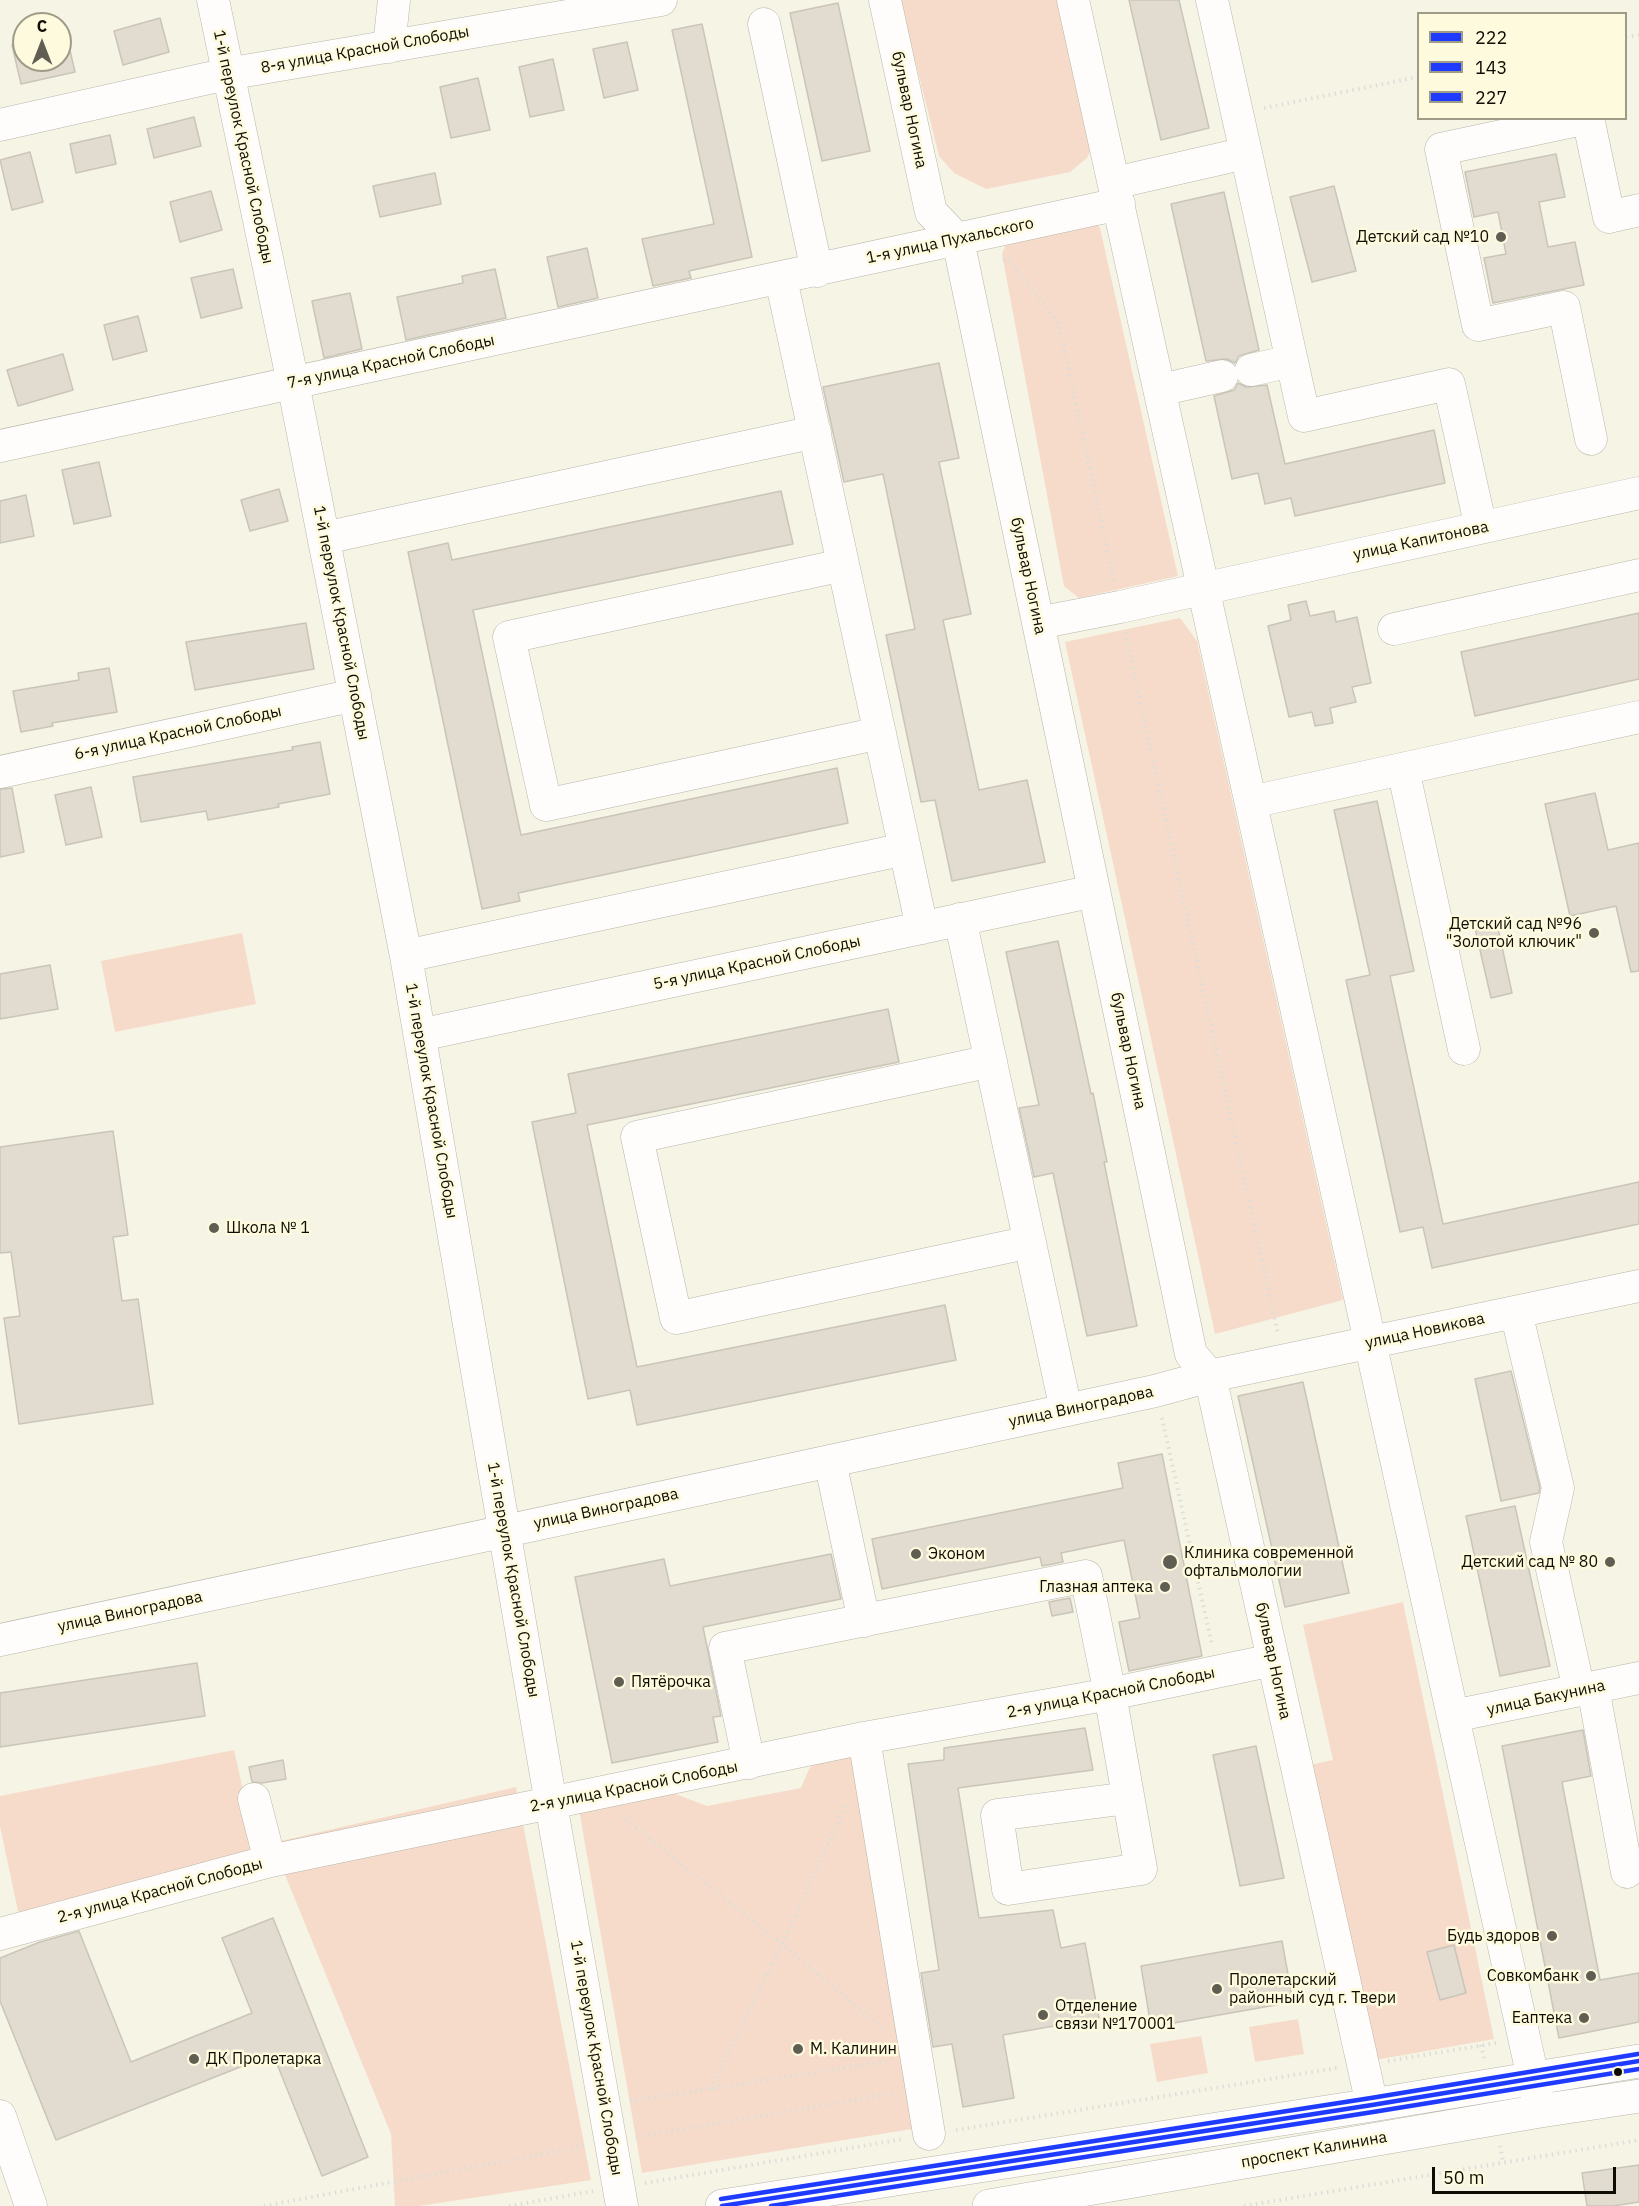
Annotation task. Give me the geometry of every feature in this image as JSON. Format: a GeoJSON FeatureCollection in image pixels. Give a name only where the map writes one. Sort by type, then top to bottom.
{"type":"FeatureCollection","features":[{"type":"Feature","properties":{"kind":"main road"},"geometry":{"type":"LineString","coordinates":[[722,2206],[1639,2061]]}},
{"type":"Feature","properties":{"kind":"main road","name":"проспект Калинина"},"geometry":{"type":"LineString","coordinates":[[989,2206],[1540,2110],[1639,2096]]}},
{"type":"Feature","properties":{"kind":"street","name":"1-й переулок Красной Слободы"},"geometry":{"type":"LineString","coordinates":[[213,0],[293,383],[406,956],[622,2206]]}},
{"type":"Feature","properties":{"kind":"street"},"geometry":{"type":"LineString","coordinates":[[389,47],[394,0]]}},
{"type":"Feature","properties":{"kind":"street","name":"8-я улица Красной Слободы"},"geometry":{"type":"LineString","coordinates":[[0,125],[227,74],[661,0]]}},
{"type":"Feature","properties":{"kind":"street","name":"бульвар Ногина"},"geometry":{"type":"LineString","coordinates":[[885,0],[931,212],[958,240],[1191,1354],[1210,1376],[1372,2105]]}},
{"type":"Feature","properties":{"kind":"street"},"geometry":{"type":"LineString","coordinates":[[1073,0],[1540,2110]]}},
{"type":"Feature","properties":{"kind":"street"},"geometry":{"type":"LineString","coordinates":[[1212,0],[1305,416],[1449,384],[1481,528]]}},
{"type":"Feature","properties":{"kind":"street"},"geometry":{"type":"LineString","coordinates":[[764,24],[817,271]]}},
{"type":"Feature","properties":{"kind":"street"},"geometry":{"type":"LineString","coordinates":[[1578,120],[1441,149],[1478,325],[1564,307],[1592,439]]}},
{"type":"Feature","properties":{"kind":"street"},"geometry":{"type":"LineString","coordinates":[[1587,120],[1609,217],[1639,210]]}},
{"type":"Feature","properties":{"kind":"street","name":"1-я улица Пухальского"},"geometry":{"type":"LineString","coordinates":[[781,279],[958,240],[1117,194],[1246,153]]}},
{"type":"Feature","properties":{"kind":"street"},"geometry":{"type":"LineString","coordinates":[[781,279],[922,928]]}},
{"type":"Feature","properties":{"kind":"street","name":"7-я улица Красной Слободы"},"geometry":{"type":"LineString","coordinates":[[0,446],[781,279]]}},
{"type":"Feature","properties":{"kind":"street"},"geometry":{"type":"LineString","coordinates":[[1160,390],[1292,361]]}},
{"type":"Feature","properties":{"kind":"street"},"geometry":{"type":"LineString","coordinates":[[324,538],[815,432]]}},
{"type":"Feature","properties":{"kind":"street","name":"улица Капитонова"},"geometry":{"type":"LineString","coordinates":[[1038,623],[1120,608],[1639,493]]}},
{"type":"Feature","properties":{"kind":"street"},"geometry":{"type":"LineString","coordinates":[[843,565],[509,637],[546,804],[880,732]]}},
{"type":"Feature","properties":{"kind":"street"},"geometry":{"type":"LineString","coordinates":[[1394,629],[1639,575]]}},
{"type":"Feature","properties":{"kind":"street","name":"6-я улица Красной Слободы"},"geometry":{"type":"LineString","coordinates":[[0,772],[355,695]]}},
{"type":"Feature","properties":{"kind":"street"},"geometry":{"type":"LineString","coordinates":[[1251,802],[1639,717]]}},
{"type":"Feature","properties":{"kind":"street"},"geometry":{"type":"LineString","coordinates":[[1402,769],[1464,1048]]}},
{"type":"Feature","properties":{"kind":"street"},"geometry":{"type":"LineString","coordinates":[[406,956],[905,849]]}},
{"type":"Feature","properties":{"kind":"street","name":"5-я улица Красной Слободы"},"geometry":{"type":"LineString","coordinates":[[420,1035],[1094,891]]}},
{"type":"Feature","properties":{"kind":"street"},"geometry":{"type":"LineString","coordinates":[[960,919],[1066,1410]]}},
{"type":"Feature","properties":{"kind":"street"},"geometry":{"type":"LineString","coordinates":[[991,1061],[637,1137],[676,1318],[1030,1242]]}},
{"type":"Feature","properties":{"kind":"street","name":"улица Новикова"},"geometry":{"type":"LineString","coordinates":[[1210,1376],[1639,1286]]}},
{"type":"Feature","properties":{"kind":"street"},"geometry":{"type":"LineString","coordinates":[[1516,1312],[1558,1488],[1546,1542],[1586,1689],[1627,1872]]}},
{"type":"Feature","properties":{"kind":"street","name":"улица Виноградова"},"geometry":{"type":"LineString","coordinates":[[0,1640],[1155,1391],[1210,1376]]}},
{"type":"Feature","properties":{"kind":"street"},"geometry":{"type":"LineString","coordinates":[[830,1461],[864,1621]]}},
{"type":"Feature","properties":{"kind":"street"},"geometry":{"type":"LineString","coordinates":[[749,1763],[725,1648],[1086,1576],[1110,1694],[1141,1869],[1008,1889],[997,1815],[1128,1798]]}},
{"type":"Feature","properties":{"kind":"street","name":"2-я улица Красной Слободы"},"geometry":{"type":"LineString","coordinates":[[0,1935],[270,1861],[864,1738],[1110,1694],[1273,1660]]}},
{"type":"Feature","properties":{"kind":"street","name":"улица Бакунина"},"geometry":{"type":"LineString","coordinates":[[1453,1716],[1639,1678]]}},
{"type":"Feature","properties":{"kind":"street"},"geometry":{"type":"LineString","coordinates":[[864,1738],[929,2134]]}},
{"type":"Feature","properties":{"kind":"street"},"geometry":{"type":"LineString","coordinates":[[254,1799],[270,1861]]}},
{"type":"Feature","properties":{"kind":"street"},"geometry":{"type":"LineString","coordinates":[[0,2116],[31,2206]]}},
{"type":"Feature","properties":{"kind":"path"},"geometry":{"type":"LineString","coordinates":[[1237,113],[1417,77]]}},
{"type":"Feature","properties":{"kind":"path"},"geometry":{"type":"LineString","coordinates":[[1001,258],[1011,262],[1059,324],[1284,1361]]}},
{"type":"Feature","properties":{"kind":"path"},"geometry":{"type":"LineString","coordinates":[[1155,1391],[1218,1672]]}},
{"type":"Feature","properties":{"kind":"path"},"geometry":{"type":"LineString","coordinates":[[595,1795],[782,1944],[916,2056]]}},
{"type":"Feature","properties":{"kind":"path"},"geometry":{"type":"LineString","coordinates":[[711,2089],[848,1803]]}},
{"type":"Feature","properties":{"kind":"path"},"geometry":{"type":"LineString","coordinates":[[604,2105],[916,2056]]}},
{"type":"Feature","properties":{"kind":"path"},"geometry":{"type":"LineString","coordinates":[[1244,2206],[1639,2140]]}},
{"type":"Feature","properties":{"kind":"shaded area"},"geometry":{"type":"Polygon","coordinates":[[[900,0],[1066,0],[1093,145],[1087,158],[1070,172],[986,189],[954,173],[939,156],[900,0]]]}},
{"type":"Feature","properties":{"kind":"shaded area"},"geometry":{"type":"Polygon","coordinates":[[[1089,213],[1100,228],[1178,576],[1079,598],[1064,586],[1002,254],[1013,226],[1089,213]]]}},
{"type":"Feature","properties":{"kind":"shaded area"},"geometry":{"type":"Polygon","coordinates":[[[1180,618],[1197,641],[1343,1300],[1215,1334],[1065,642],[1180,618]]]}},
{"type":"Feature","properties":{"kind":"shaded area"},"geometry":{"type":"Polygon","coordinates":[[[242,933],[256,1004],[115,1032],[101,961],[242,933]]]}},
{"type":"Feature","properties":{"kind":"shaded area"},"geometry":{"type":"Polygon","coordinates":[[[1403,1602],[1494,2039],[1375,2060],[1310,1765],[1333,1760],[1303,1625],[1403,1602]]]}},
{"type":"Feature","properties":{"kind":"shaded area"},"geometry":{"type":"Polygon","coordinates":[[[234,1750],[258,1857],[19,1916],[0,1826],[0,1796],[234,1750]]]}},
{"type":"Feature","properties":{"kind":"shaded area"},"geometry":{"type":"Polygon","coordinates":[[[858,1755],[924,2127],[642,2173],[579,1809],[670,1792],[707,1806],[801,1788],[809,1769],[821,1756],[858,1755]]]}},
{"type":"Feature","properties":{"kind":"shaded area"},"geometry":{"type":"Polygon","coordinates":[[[516,1787],[591,2180],[419,2206],[395,2206],[391,2134],[272,1843],[516,1787]]]}},
{"type":"Feature","properties":{"kind":"shaded area"},"geometry":{"type":"Polygon","coordinates":[[[1298,2019],[1304,2054],[1255,2062],[1249,2027],[1298,2019]]]}},
{"type":"Feature","properties":{"kind":"shaded area"},"geometry":{"type":"Polygon","coordinates":[[[1201,2036],[1208,2073],[1157,2082],[1150,2044],[1201,2036]]]}},
{"type":"Feature","properties":{"kind":"building"},"geometry":{"type":"Polygon","coordinates":[[[1129,0],[1179,0],[1209,128],[1161,140],[1129,0]]]}},
{"type":"Feature","properties":{"kind":"building"},"geometry":{"type":"Polygon","coordinates":[[[838,3],[870,151],[822,161],[790,13],[838,3]]]}},
{"type":"Feature","properties":{"kind":"building"},"geometry":{"type":"Polygon","coordinates":[[[160,18],[169,52],[123,65],[114,31],[160,18]]]}},
{"type":"Feature","properties":{"kind":"building"},"geometry":{"type":"Polygon","coordinates":[[[702,24],[752,257],[689,271],[691,278],[653,286],[642,239],[714,224],[672,30],[702,24]]]}},
{"type":"Feature","properties":{"kind":"building"},"geometry":{"type":"Polygon","coordinates":[[[627,42],[638,90],[604,98],[593,49],[627,42]]]}},
{"type":"Feature","properties":{"kind":"building"},"geometry":{"type":"Polygon","coordinates":[[[72,59],[75,72],[21,84],[18,72],[72,72],[72,59]]]}},
{"type":"Feature","properties":{"kind":"building"},"geometry":{"type":"Polygon","coordinates":[[[553,59],[564,110],[530,117],[519,67],[553,59]]]}},
{"type":"Feature","properties":{"kind":"building"},"geometry":{"type":"Polygon","coordinates":[[[478,78],[490,130],[451,138],[440,87],[478,78]]]}},
{"type":"Feature","properties":{"kind":"building"},"geometry":{"type":"Polygon","coordinates":[[[194,117],[201,146],[154,158],[147,129],[194,117]]]}},
{"type":"Feature","properties":{"kind":"building"},"geometry":{"type":"Polygon","coordinates":[[[110,135],[116,164],[76,173],[70,144],[110,135]]]}},
{"type":"Feature","properties":{"kind":"building"},"geometry":{"type":"Polygon","coordinates":[[[30,152],[43,202],[12,210],[0,160],[30,152]]]}},
{"type":"Feature","properties":{"kind":"building"},"geometry":{"type":"Polygon","coordinates":[[[1556,154],[1565,197],[1539,202],[1548,247],[1575,242],[1584,285],[1493,303],[1484,258],[1506,254],[1498,212],[1474,217],[1465,172],[1556,154]]]}},
{"type":"Feature","properties":{"kind":"building"},"geometry":{"type":"Polygon","coordinates":[[[435,173],[441,204],[380,217],[373,186],[435,173]]]}},
{"type":"Feature","properties":{"kind":"building"},"geometry":{"type":"Polygon","coordinates":[[[1334,186],[1356,271],[1312,282],[1290,197],[1334,186]]]}},
{"type":"Feature","properties":{"kind":"building"},"geometry":{"type":"Polygon","coordinates":[[[211,191],[222,230],[180,242],[170,202],[211,191]]]}},
{"type":"Feature","properties":{"kind":"building"},"geometry":{"type":"Polygon","coordinates":[[[1224,192],[1259,350],[1239,356],[1235,363],[1227,359],[1206,361],[1171,204],[1224,192]]]}},
{"type":"Feature","properties":{"kind":"building"},"geometry":{"type":"Polygon","coordinates":[[[587,248],[598,298],[558,307],[547,257],[587,248]]]}},
{"type":"Feature","properties":{"kind":"building"},"geometry":{"type":"Polygon","coordinates":[[[233,269],[242,308],[201,318],[191,278],[233,269]]]}},
{"type":"Feature","properties":{"kind":"building"},"geometry":{"type":"Polygon","coordinates":[[[495,269],[506,318],[406,340],[397,297],[463,283],[462,276],[495,269]]]}},
{"type":"Feature","properties":{"kind":"building"},"geometry":{"type":"Polygon","coordinates":[[[350,293],[362,349],[324,358],[312,301],[350,293]]]}},
{"type":"Feature","properties":{"kind":"building"},"geometry":{"type":"Polygon","coordinates":[[[138,316],[147,351],[113,360],[104,325],[138,316]]]}},
{"type":"Feature","properties":{"kind":"building"},"geometry":{"type":"Polygon","coordinates":[[[63,354],[73,390],[18,406],[7,370],[63,354]]]}},
{"type":"Feature","properties":{"kind":"building"},"geometry":{"type":"Polygon","coordinates":[[[939,363],[959,458],[939,462],[971,614],[943,620],[979,790],[1027,780],[1045,862],[952,881],[935,800],[921,802],[886,635],[915,629],[883,474],[844,482],[823,387],[939,363]]]}},
{"type":"Feature","properties":{"kind":"building"},"geometry":{"type":"Polygon","coordinates":[[[1238,383],[1246,387],[1267,385],[1285,464],[1434,430],[1445,483],[1295,516],[1291,498],[1265,504],[1258,473],[1232,479],[1214,396],[1234,390],[1238,383]]]}},
{"type":"Feature","properties":{"kind":"building"},"geometry":{"type":"Polygon","coordinates":[[[99,462],[111,516],[74,524],[62,470],[99,462]]]}},
{"type":"Feature","properties":{"kind":"building"},"geometry":{"type":"Polygon","coordinates":[[[279,489],[288,521],[250,531],[241,500],[279,489]]]}},
{"type":"Feature","properties":{"kind":"building"},"geometry":{"type":"Polygon","coordinates":[[[781,491],[793,544],[473,610],[521,835],[837,768],[848,823],[518,893],[520,901],[482,909],[408,552],[448,543],[452,560],[781,491]]]}},
{"type":"Feature","properties":{"kind":"building"},"geometry":{"type":"Polygon","coordinates":[[[26,495],[34,536],[0,543],[0,501],[26,495]]]}},
{"type":"Feature","properties":{"kind":"building"},"geometry":{"type":"Polygon","coordinates":[[[1306,601],[1310,616],[1334,611],[1336,622],[1357,617],[1371,683],[1352,687],[1356,702],[1330,708],[1333,723],[1315,726],[1312,712],[1289,717],[1268,626],[1291,620],[1288,605],[1306,601]]]}},
{"type":"Feature","properties":{"kind":"building"},"geometry":{"type":"Polygon","coordinates":[[[1639,613],[1639,679],[1475,716],[1461,652],[1639,613]]]}},
{"type":"Feature","properties":{"kind":"building"},"geometry":{"type":"Polygon","coordinates":[[[306,623],[314,669],[195,690],[186,642],[306,623]]]}},
{"type":"Feature","properties":{"kind":"building"},"geometry":{"type":"Polygon","coordinates":[[[109,668],[117,712],[52,723],[53,726],[21,732],[13,691],[79,680],[78,673],[109,668]]]}},
{"type":"Feature","properties":{"kind":"building"},"geometry":{"type":"Polygon","coordinates":[[[320,742],[330,794],[278,804],[279,807],[208,820],[206,811],[141,822],[133,777],[293,750],[292,747],[320,742]]]}},
{"type":"Feature","properties":{"kind":"building"},"geometry":{"type":"Polygon","coordinates":[[[91,787],[102,837],[66,845],[55,795],[91,787]]]}},
{"type":"Feature","properties":{"kind":"building"},"geometry":{"type":"Polygon","coordinates":[[[12,788],[24,852],[0,857],[0,789],[12,788]]]}},
{"type":"Feature","properties":{"kind":"building"},"geometry":{"type":"Polygon","coordinates":[[[1595,793],[1608,850],[1639,843],[1639,971],[1631,972],[1616,906],[1570,916],[1545,804],[1595,793]]]}},
{"type":"Feature","properties":{"kind":"building"},"geometry":{"type":"Polygon","coordinates":[[[1377,801],[1414,971],[1390,976],[1443,1224],[1639,1182],[1639,1224],[1432,1268],[1423,1227],[1400,1232],[1346,980],[1370,975],[1334,810],[1377,801]]]}},
{"type":"Feature","properties":{"kind":"building"},"geometry":{"type":"Polygon","coordinates":[[[1496,919],[1512,993],[1491,998],[1474,924],[1496,919]]]}},
{"type":"Feature","properties":{"kind":"building"},"geometry":{"type":"Polygon","coordinates":[[[1058,941],[1091,1094],[1093,1093],[1107,1162],[1104,1162],[1137,1326],[1087,1336],[1053,1173],[1034,1177],[1019,1108],[1039,1105],[1006,952],[1058,941]]]}},
{"type":"Feature","properties":{"kind":"building"},"geometry":{"type":"Polygon","coordinates":[[[50,965],[58,1009],[0,1019],[0,974],[50,965]]]}},
{"type":"Feature","properties":{"kind":"building"},"geometry":{"type":"Polygon","coordinates":[[[888,1009],[899,1062],[587,1125],[637,1367],[945,1305],[956,1360],[637,1425],[630,1390],[588,1399],[532,1122],[576,1113],[568,1074],[888,1009]]]}},
{"type":"Feature","properties":{"kind":"building"},"geometry":{"type":"Polygon","coordinates":[[[113,1131],[128,1235],[113,1237],[122,1301],[138,1299],[153,1404],[19,1424],[4,1318],[20,1316],[11,1252],[0,1253],[0,1147],[113,1131]]]}},
{"type":"Feature","properties":{"kind":"building"},"geometry":{"type":"Polygon","coordinates":[[[1511,1371],[1540,1488],[1539,1493],[1501,1501],[1475,1379],[1511,1371]]]}},
{"type":"Feature","properties":{"kind":"building"},"geometry":{"type":"Polygon","coordinates":[[[1303,1382],[1349,1593],[1285,1607],[1238,1396],[1303,1382]]]}},
{"type":"Feature","properties":{"kind":"building"},"geometry":{"type":"Polygon","coordinates":[[[1162,1454],[1202,1656],[1129,1671],[1119,1622],[1140,1618],[1124,1540],[1061,1553],[1063,1562],[1042,1566],[1040,1557],[882,1589],[872,1539],[1123,1488],[1118,1463],[1162,1454]]]}},
{"type":"Feature","properties":{"kind":"building"},"geometry":{"type":"Polygon","coordinates":[[[1515,1506],[1550,1666],[1500,1676],[1466,1516],[1515,1506]]]}},
{"type":"Feature","properties":{"kind":"building"},"geometry":{"type":"Polygon","coordinates":[[[831,1554],[841,1599],[703,1627],[721,1716],[713,1717],[718,1742],[612,1763],[575,1577],[664,1559],[670,1586],[831,1554]]]}},
{"type":"Feature","properties":{"kind":"building"},"geometry":{"type":"Polygon","coordinates":[[[1070,1598],[1073,1612],[1052,1616],[1049,1602],[1070,1598]]]}},
{"type":"Feature","properties":{"kind":"building"},"geometry":{"type":"Polygon","coordinates":[[[197,1663],[205,1716],[0,1747],[0,1693],[197,1663]]]}},
{"type":"Feature","properties":{"kind":"building"},"geometry":{"type":"Polygon","coordinates":[[[1085,1728],[1093,1770],[958,1788],[979,1918],[1053,1910],[1061,1948],[1085,1943],[1099,2018],[1003,2035],[1014,2098],[963,2107],[952,2044],[933,2047],[921,1973],[939,1970],[908,1764],[944,1760],[944,1748],[1085,1728]]]}},
{"type":"Feature","properties":{"kind":"building"},"geometry":{"type":"Polygon","coordinates":[[[1583,1730],[1591,1776],[1562,1782],[1600,1980],[1639,1973],[1639,2022],[1559,2038],[1502,1746],[1583,1730]]]}},
{"type":"Feature","properties":{"kind":"building"},"geometry":{"type":"Polygon","coordinates":[[[1256,1746],[1284,1878],[1240,1886],[1213,1755],[1256,1746]]]}},
{"type":"Feature","properties":{"kind":"building"},"geometry":{"type":"Polygon","coordinates":[[[283,1760],[286,1779],[262,1783],[252,1782],[249,1767],[283,1760]]]}},
{"type":"Feature","properties":{"kind":"building"},"geometry":{"type":"Polygon","coordinates":[[[273,1918],[368,2157],[322,2176],[273,2054],[56,2140],[0,2001],[0,1958],[40,1942],[79,1931],[131,2062],[252,2013],[222,1938],[273,1918]]]}},
{"type":"Feature","properties":{"kind":"building"},"geometry":{"type":"Polygon","coordinates":[[[1282,1941],[1293,2002],[1151,2027],[1141,1966],[1282,1941]]]}},
{"type":"Feature","properties":{"kind":"building"},"geometry":{"type":"Polygon","coordinates":[[[1454,1945],[1466,1993],[1440,2000],[1427,1952],[1454,1945]]]}},
{"type":"Feature","properties":{"kind":"building"},"geometry":{"type":"Polygon","coordinates":[[[1639,2165],[1639,2202],[1613,2206],[1587,2206],[1582,2173],[1639,2165]]]}},
{"type":"Feature","properties":{"kind":"transit line","name":"227"},"geometry":{"type":"LineString","coordinates":[[721,2199],[1638,2054]]}},
{"type":"Feature","properties":{"kind":"transit line","name":"222"},"geometry":{"type":"LineString","coordinates":[[722,2206],[1639,2061]]}},
{"type":"Feature","properties":{"kind":"transit line","name":"143"},"geometry":{"type":"LineString","coordinates":[[771,2206],[1639,2069]]}},
{"type":"Feature","properties":{"kind":"place","name":"Детский сад №10"},"geometry":{"type":"Point","coordinates":[1501,237]}},
{"type":"Feature","properties":{"kind":"place","name":"Детский сад №96 \"Золотой ключик\""},"geometry":{"type":"Point","coordinates":[1594,933]}},
{"type":"Feature","properties":{"kind":"place","name":"Школа № 1"},"geometry":{"type":"Point","coordinates":[214,1228]}},
{"type":"Feature","properties":{"kind":"place","name":"Эконом"},"geometry":{"type":"Point","coordinates":[916,1554]}},
{"type":"Feature","properties":{"kind":"place","name":"Клиника современной офтальмологии"},"geometry":{"type":"Point","coordinates":[1170,1562]}},
{"type":"Feature","properties":{"kind":"place","name":"Детский сад № 80"},"geometry":{"type":"Point","coordinates":[1610,1562]}},
{"type":"Feature","properties":{"kind":"place","name":"Глазная аптека"},"geometry":{"type":"Point","coordinates":[1165,1587]}},
{"type":"Feature","properties":{"kind":"place","name":"Пятёрочка"},"geometry":{"type":"Point","coordinates":[619,1682]}},
{"type":"Feature","properties":{"kind":"place","name":"Будь здоров"},"geometry":{"type":"Point","coordinates":[1552,1936]}},
{"type":"Feature","properties":{"kind":"place","name":"Совкомбанк"},"geometry":{"type":"Point","coordinates":[1591,1976]}},
{"type":"Feature","properties":{"kind":"place","name":"Пролетарский районный суд г. Твери"},"geometry":{"type":"Point","coordinates":[1217,1989]}},
{"type":"Feature","properties":{"kind":"place","name":"Отделение связи №170001"},"geometry":{"type":"Point","coordinates":[1043,2015]}},
{"type":"Feature","properties":{"kind":"place","name":"Еаптека"},"geometry":{"type":"Point","coordinates":[1584,2018]}},
{"type":"Feature","properties":{"kind":"place","name":"М. Калинин"},"geometry":{"type":"Point","coordinates":[798,2049]}},
{"type":"Feature","properties":{"kind":"place","name":"ДК Пролетарка"},"geometry":{"type":"Point","coordinates":[194,2059]}}]}
